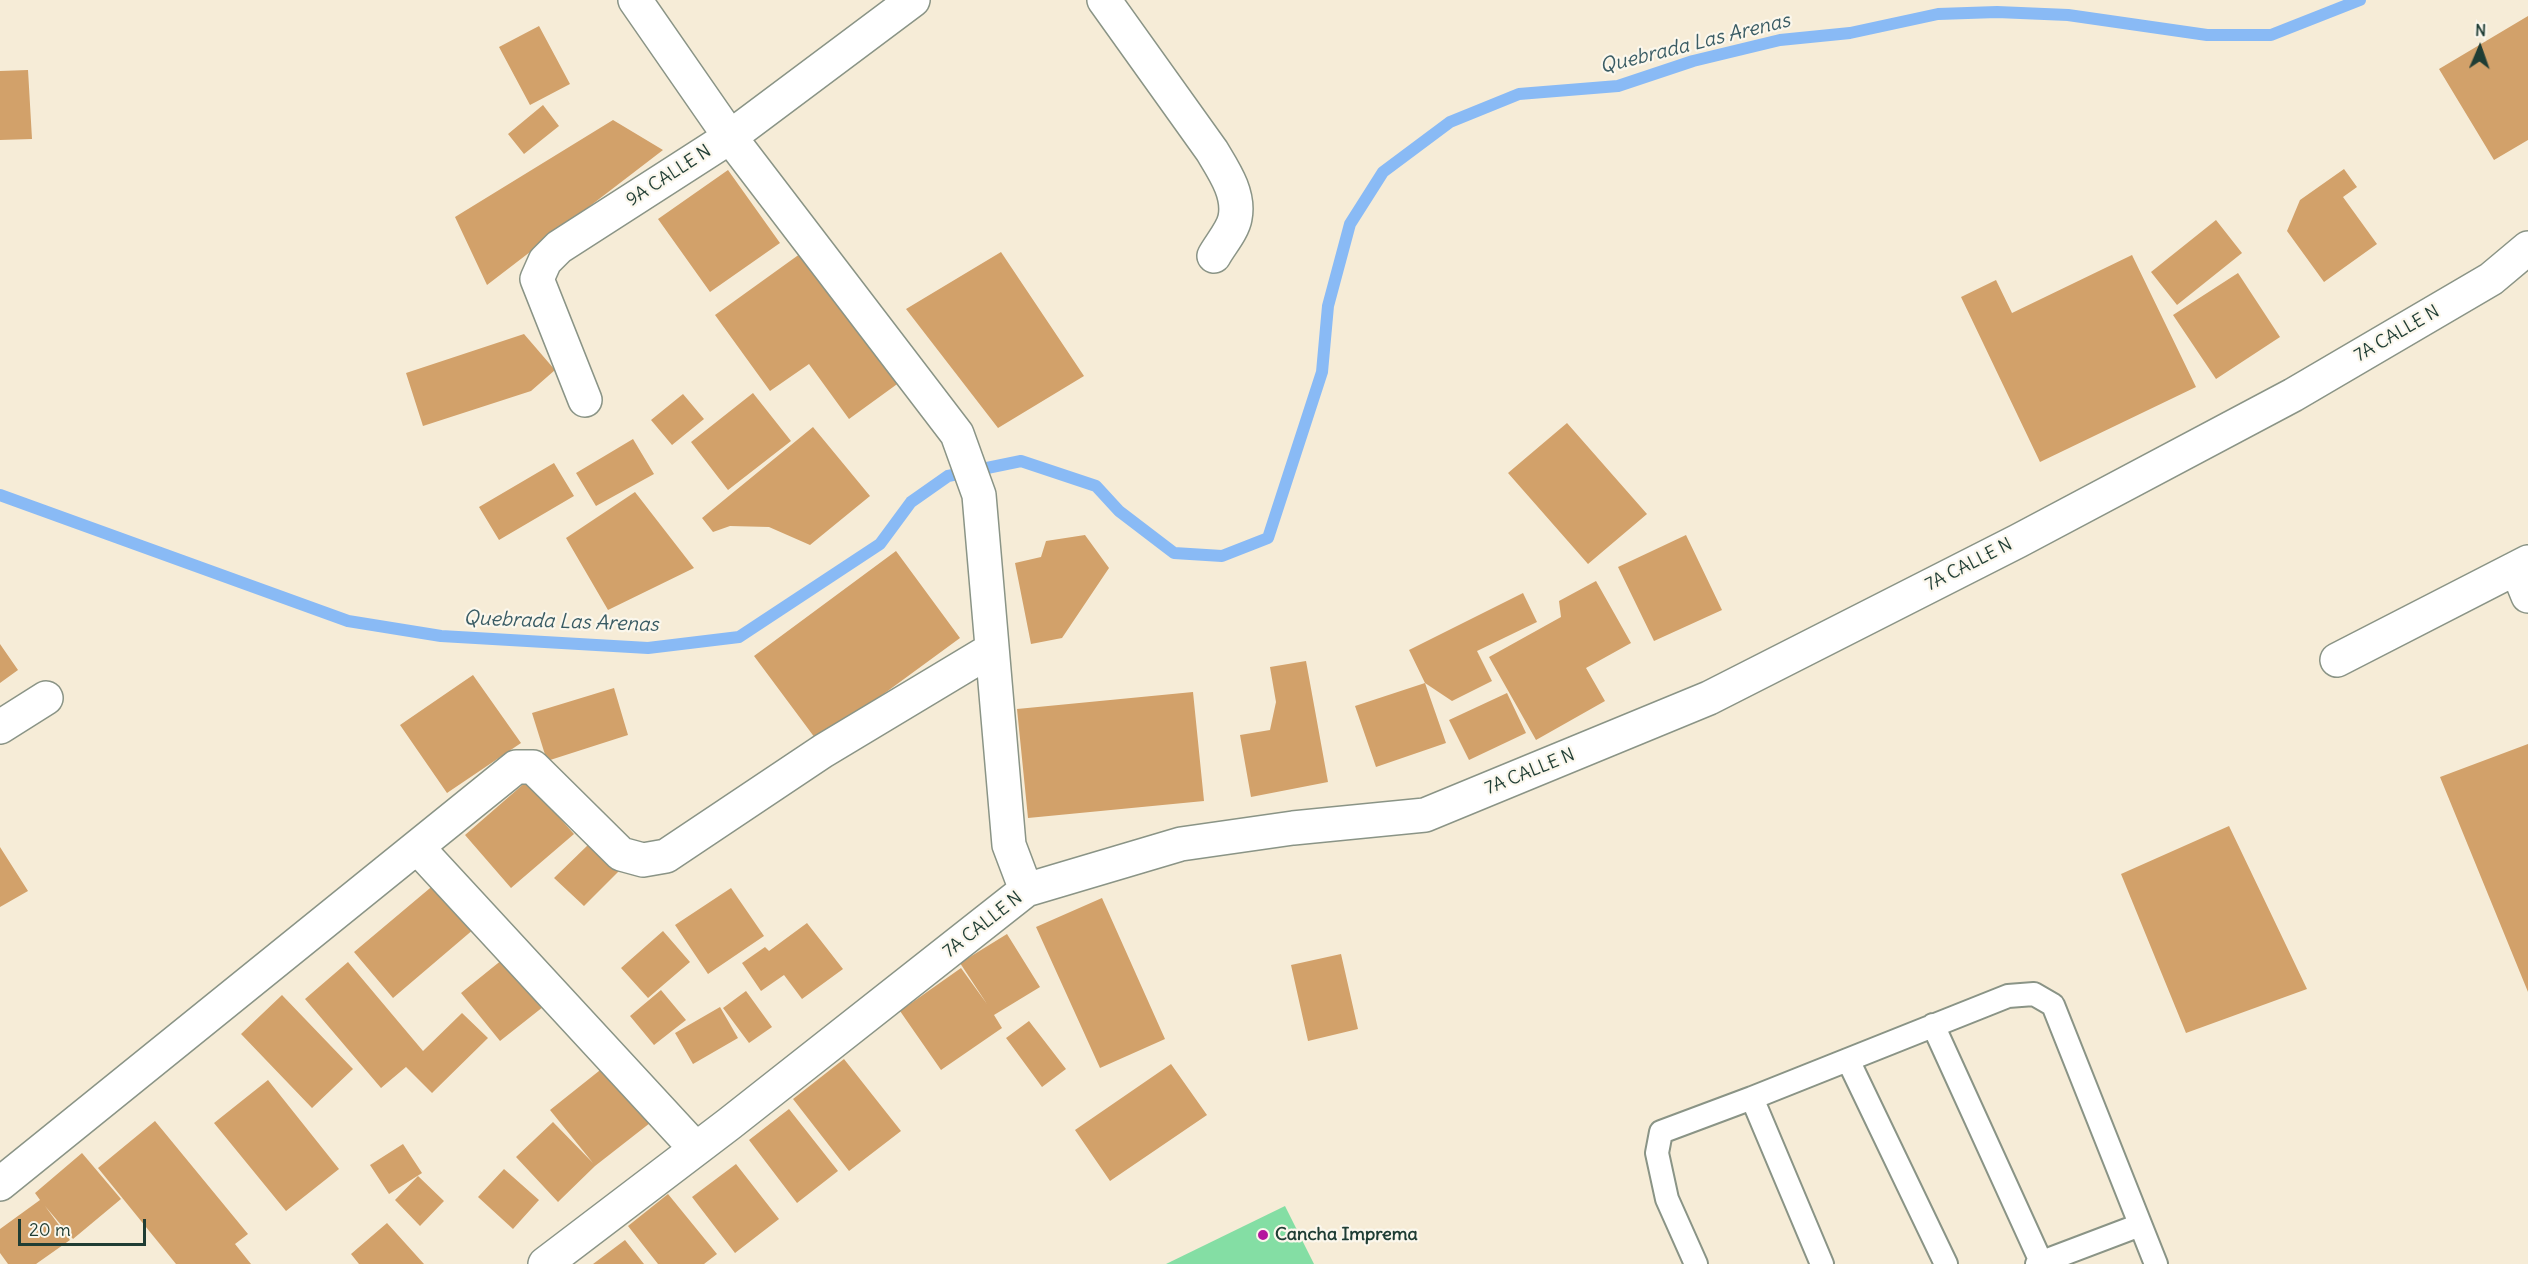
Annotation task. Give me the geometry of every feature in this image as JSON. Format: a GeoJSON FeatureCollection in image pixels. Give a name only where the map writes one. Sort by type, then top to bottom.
{"type":"FeatureCollection","features":[{"type":"Feature","properties":{"kind":"street"},"geometry":{"type":"LineString","coordinates":[[635,0],[730,137],[957,434],[979,495],[1009,845],[1026,890]]}},
{"type":"Feature","properties":{"kind":"street","name":"9A CALLE N"},"geometry":{"type":"LineString","coordinates":[[585,400],[537,279],[545,261],[559,247],[730,137],[913,0]]}},
{"type":"Feature","properties":{"kind":"street"},"geometry":{"type":"LineString","coordinates":[[1104,0],[1212,151],[1227,177],[1235,196],[1236,219],[1214,256]]}},
{"type":"Feature","properties":{"kind":"street","name":"7A CALLE N"},"geometry":{"type":"LineString","coordinates":[[545,1264],[696,1149],[1026,890],[1180,844],[1293,828],[1425,815],[1709,698],[2018,541],[2293,395],[2492,279],[2528,248]]}},
{"type":"Feature","properties":{"kind":"street"},"geometry":{"type":"LineString","coordinates":[[2337,660],[2524,575]]}},
{"type":"Feature","properties":{"kind":"street"},"geometry":{"type":"LineString","coordinates":[[0,1184],[516,767],[533,767],[621,854],[644,860],[666,856],[823,751],[991,650]]}},
{"type":"Feature","properties":{"kind":"street"},"geometry":{"type":"LineString","coordinates":[[0,727],[46,698]]}},
{"type":"Feature","properties":{"kind":"street"},"geometry":{"type":"LineString","coordinates":[[417,847],[696,1149]]}},
{"type":"Feature","properties":{"kind":"lane"},"geometry":{"type":"LineString","coordinates":[[1696,1264],[1667,1199],[1657,1153],[1661,1132],[2008,996],[2034,994],[2053,1005],[2156,1264]]}},
{"type":"Feature","properties":{"kind":"lane"},"geometry":{"type":"LineString","coordinates":[[1933,1026],[2040,1263],[2140,1224]]}},
{"type":"Feature","properties":{"kind":"lane"},"geometry":{"type":"LineString","coordinates":[[1848,1060],[1946,1264]]}},
{"type":"Feature","properties":{"kind":"lane"},"geometry":{"type":"LineString","coordinates":[[1752,1098],[1822,1264]]}},
{"type":"Feature","properties":{"kind":"green space","name":"Cancha Imprema"},"geometry":{"type":"Polygon","coordinates":[[[1285,1206],[1314,1264],[1166,1264],[1285,1206]]]}},
{"type":"Feature","properties":{"kind":"building"},"geometry":{"type":"Polygon","coordinates":[[[2528,16],[2528,140],[2494,160],[2439,69],[2528,16]]]}},
{"type":"Feature","properties":{"kind":"building"},"geometry":{"type":"Polygon","coordinates":[[[539,26],[570,84],[530,105],[499,47],[539,26]]]}},
{"type":"Feature","properties":{"kind":"building"},"geometry":{"type":"Polygon","coordinates":[[[28,70],[32,139],[0,140],[0,71],[28,70]]]}},
{"type":"Feature","properties":{"kind":"building"},"geometry":{"type":"Polygon","coordinates":[[[543,105],[559,126],[524,154],[508,134],[543,105]]]}},
{"type":"Feature","properties":{"kind":"building"},"geometry":{"type":"Polygon","coordinates":[[[613,120],[663,150],[487,285],[455,217],[613,120]]]}},
{"type":"Feature","properties":{"kind":"building"},"geometry":{"type":"Polygon","coordinates":[[[2344,169],[2357,187],[2343,197],[2377,244],[2324,282],[2287,231],[2300,200],[2344,169]]]}},
{"type":"Feature","properties":{"kind":"building"},"geometry":{"type":"Polygon","coordinates":[[[728,170],[780,243],[710,292],[658,219],[728,170]]]}},
{"type":"Feature","properties":{"kind":"building"},"geometry":{"type":"Polygon","coordinates":[[[2216,220],[2242,253],[2177,305],[2151,272],[2216,220]]]}},
{"type":"Feature","properties":{"kind":"building"},"geometry":{"type":"Polygon","coordinates":[[[804,251],[900,382],[849,419],[809,364],[770,391],[715,315],[804,251]]]}},
{"type":"Feature","properties":{"kind":"building"},"geometry":{"type":"Polygon","coordinates":[[[1001,252],[1084,376],[998,428],[906,309],[1001,252]]]}},
{"type":"Feature","properties":{"kind":"building"},"geometry":{"type":"Polygon","coordinates":[[[2132,255],[2196,387],[2040,462],[1961,297],[1996,280],[2012,313],[2132,255]]]}},
{"type":"Feature","properties":{"kind":"building"},"geometry":{"type":"Polygon","coordinates":[[[2238,273],[2280,337],[2216,379],[2173,315],[2238,273]]]}},
{"type":"Feature","properties":{"kind":"building"},"geometry":{"type":"Polygon","coordinates":[[[524,334],[555,370],[531,391],[423,426],[406,373],[524,334]]]}},
{"type":"Feature","properties":{"kind":"building"},"geometry":{"type":"Polygon","coordinates":[[[753,393],[791,441],[728,490],[691,442],[753,393]]]}},
{"type":"Feature","properties":{"kind":"building"},"geometry":{"type":"Polygon","coordinates":[[[683,394],[704,419],[672,445],[651,420],[683,394]]]}},
{"type":"Feature","properties":{"kind":"building"},"geometry":{"type":"Polygon","coordinates":[[[1567,423],[1647,514],[1588,564],[1508,473],[1567,423]]]}},
{"type":"Feature","properties":{"kind":"building"},"geometry":{"type":"Polygon","coordinates":[[[813,427],[870,496],[810,545],[769,527],[730,526],[713,532],[702,518],[813,427]]]}},
{"type":"Feature","properties":{"kind":"building"},"geometry":{"type":"Polygon","coordinates":[[[633,439],[654,474],[596,506],[576,473],[633,439]]]}},
{"type":"Feature","properties":{"kind":"building"},"geometry":{"type":"Polygon","coordinates":[[[554,463],[574,496],[499,540],[479,507],[554,463]]]}},
{"type":"Feature","properties":{"kind":"building"},"geometry":{"type":"Polygon","coordinates":[[[635,492],[694,568],[608,610],[566,538],[635,492]]]}},
{"type":"Feature","properties":{"kind":"building"},"geometry":{"type":"Polygon","coordinates":[[[1085,535],[1109,568],[1062,638],[1031,644],[1015,563],[1041,557],[1046,541],[1085,535]]]}},
{"type":"Feature","properties":{"kind":"building"},"geometry":{"type":"Polygon","coordinates":[[[1686,535],[1722,610],[1654,641],[1618,567],[1686,535]]]}},
{"type":"Feature","properties":{"kind":"building"},"geometry":{"type":"Polygon","coordinates":[[[896,551],[960,638],[818,742],[754,656],[896,551]]]}},
{"type":"Feature","properties":{"kind":"building"},"geometry":{"type":"Polygon","coordinates":[[[1596,581],[1631,643],[1586,668],[1605,701],[1536,740],[1489,657],[1561,617],[1559,601],[1596,581]]]}},
{"type":"Feature","properties":{"kind":"building"},"geometry":{"type":"Polygon","coordinates":[[[1523,593],[1537,622],[1477,651],[1492,681],[1452,701],[1425,683],[1409,650],[1523,593]]]}},
{"type":"Feature","properties":{"kind":"building"},"geometry":{"type":"Polygon","coordinates":[[[0,644],[18,670],[0,683],[0,644]]]}},
{"type":"Feature","properties":{"kind":"building"},"geometry":{"type":"Polygon","coordinates":[[[1306,661],[1328,782],[1251,797],[1240,735],[1270,730],[1276,702],[1270,667],[1306,661]]]}},
{"type":"Feature","properties":{"kind":"building"},"geometry":{"type":"Polygon","coordinates":[[[473,675],[521,743],[447,793],[400,725],[473,675]]]}},
{"type":"Feature","properties":{"kind":"building"},"geometry":{"type":"Polygon","coordinates":[[[1425,683],[1446,743],[1376,767],[1355,706],[1425,683]]]}},
{"type":"Feature","properties":{"kind":"building"},"geometry":{"type":"Polygon","coordinates":[[[614,688],[628,735],[547,761],[532,713],[614,688]]]}},
{"type":"Feature","properties":{"kind":"building"},"geometry":{"type":"Polygon","coordinates":[[[1193,692],[1204,801],[1028,818],[1017,709],[1193,692]]]}},
{"type":"Feature","properties":{"kind":"building"},"geometry":{"type":"Polygon","coordinates":[[[1507,693],[1526,733],[1469,760],[1449,720],[1507,693]]]}},
{"type":"Feature","properties":{"kind":"building"},"geometry":{"type":"Polygon","coordinates":[[[2528,744],[2528,992],[2440,777],[2528,744]]]}},
{"type":"Feature","properties":{"kind":"building"},"geometry":{"type":"Polygon","coordinates":[[[527,781],[574,834],[511,888],[465,835],[527,781]]]}},
{"type":"Feature","properties":{"kind":"building"},"geometry":{"type":"Polygon","coordinates":[[[2229,826],[2307,989],[2186,1033],[2121,874],[2229,826]]]}},
{"type":"Feature","properties":{"kind":"building"},"geometry":{"type":"Polygon","coordinates":[[[590,843],[619,871],[584,906],[554,878],[590,843]]]}},
{"type":"Feature","properties":{"kind":"building"},"geometry":{"type":"Polygon","coordinates":[[[0,847],[28,891],[0,907],[0,847]]]}},
{"type":"Feature","properties":{"kind":"building"},"geometry":{"type":"Polygon","coordinates":[[[442,878],[481,923],[393,998],[354,952],[442,878]]]}},
{"type":"Feature","properties":{"kind":"building"},"geometry":{"type":"Polygon","coordinates":[[[731,888],[764,936],[708,974],[675,925],[731,888]]]}},
{"type":"Feature","properties":{"kind":"building"},"geometry":{"type":"Polygon","coordinates":[[[1102,898],[1165,1039],[1100,1068],[1036,927],[1102,898]]]}},
{"type":"Feature","properties":{"kind":"building"},"geometry":{"type":"Polygon","coordinates":[[[807,923],[843,969],[802,999],[784,975],[761,991],[742,963],[765,947],[769,951],[807,923]]]}},
{"type":"Feature","properties":{"kind":"building"},"geometry":{"type":"Polygon","coordinates":[[[663,931],[690,962],[648,998],[621,968],[663,931]]]}},
{"type":"Feature","properties":{"kind":"building"},"geometry":{"type":"Polygon","coordinates":[[[1007,934],[1040,987],[994,1015],[1002,1028],[941,1070],[900,1011],[961,968],[987,1004],[960,963],[1007,934]]]}},
{"type":"Feature","properties":{"kind":"building"},"geometry":{"type":"Polygon","coordinates":[[[1341,954],[1358,1029],[1308,1041],[1291,965],[1341,954]]]}},
{"type":"Feature","properties":{"kind":"building"},"geometry":{"type":"Polygon","coordinates":[[[508,955],[548,1003],[500,1041],[461,993],[508,955]]]}},
{"type":"Feature","properties":{"kind":"building"},"geometry":{"type":"Polygon","coordinates":[[[348,962],[423,1051],[462,1013],[488,1038],[432,1093],[406,1067],[381,1088],[305,999],[348,962]]]}},
{"type":"Feature","properties":{"kind":"building"},"geometry":{"type":"Polygon","coordinates":[[[661,990],[686,1020],[654,1045],[630,1016],[661,990]]]}},
{"type":"Feature","properties":{"kind":"building"},"geometry":{"type":"Polygon","coordinates":[[[746,991],[772,1027],[749,1043],[723,1008],[746,991]]]}},
{"type":"Feature","properties":{"kind":"building"},"geometry":{"type":"Polygon","coordinates":[[[282,995],[353,1069],[312,1108],[241,1034],[282,995]]]}},
{"type":"Feature","properties":{"kind":"building"},"geometry":{"type":"Polygon","coordinates":[[[720,1007],[738,1038],[693,1064],[675,1033],[720,1007]]]}},
{"type":"Feature","properties":{"kind":"building"},"geometry":{"type":"Polygon","coordinates":[[[1029,1021],[1066,1069],[1042,1087],[1006,1038],[1029,1021]]]}},
{"type":"Feature","properties":{"kind":"building"},"geometry":{"type":"Polygon","coordinates":[[[844,1059],[901,1131],[849,1171],[793,1099],[844,1059]]]}},
{"type":"Feature","properties":{"kind":"building"},"geometry":{"type":"Polygon","coordinates":[[[1171,1064],[1207,1115],[1110,1181],[1075,1130],[1171,1064]]]}},
{"type":"Feature","properties":{"kind":"building"},"geometry":{"type":"Polygon","coordinates":[[[604,1067],[650,1123],[595,1166],[558,1202],[516,1157],[553,1122],[593,1163],[550,1110],[604,1067]]]}},
{"type":"Feature","properties":{"kind":"building"},"geometry":{"type":"Polygon","coordinates":[[[268,1080],[339,1169],[286,1211],[214,1123],[268,1080]]]}},
{"type":"Feature","properties":{"kind":"building"},"geometry":{"type":"Polygon","coordinates":[[[789,1109],[838,1171],[797,1203],[749,1140],[789,1109]]]}},
{"type":"Feature","properties":{"kind":"building"},"geometry":{"type":"Polygon","coordinates":[[[155,1121],[248,1234],[235,1244],[251,1264],[176,1264],[98,1168],[155,1121]]]}},
{"type":"Feature","properties":{"kind":"building"},"geometry":{"type":"Polygon","coordinates":[[[403,1144],[422,1173],[389,1194],[370,1165],[403,1144]]]}},
{"type":"Feature","properties":{"kind":"building"},"geometry":{"type":"Polygon","coordinates":[[[82,1153],[121,1199],[73,1239],[45,1206],[70,1240],[36,1264],[8,1264],[0,1253],[0,1229],[40,1200],[35,1193],[82,1153]]]}},
{"type":"Feature","properties":{"kind":"building"},"geometry":{"type":"Polygon","coordinates":[[[736,1164],[779,1219],[735,1253],[692,1197],[736,1164]]]}},
{"type":"Feature","properties":{"kind":"building"},"geometry":{"type":"Polygon","coordinates":[[[504,1169],[539,1200],[513,1229],[478,1197],[504,1169]]]}},
{"type":"Feature","properties":{"kind":"building"},"geometry":{"type":"Polygon","coordinates":[[[418,1176],[444,1201],[420,1226],[395,1200],[418,1176]]]}},
{"type":"Feature","properties":{"kind":"building"},"geometry":{"type":"Polygon","coordinates":[[[668,1194],[717,1254],[704,1264],[658,1264],[628,1226],[668,1194]]]}},
{"type":"Feature","properties":{"kind":"building"},"geometry":{"type":"Polygon","coordinates":[[[387,1223],[424,1264],[359,1264],[351,1254],[387,1223]]]}},
{"type":"Feature","properties":{"kind":"building"},"geometry":{"type":"Polygon","coordinates":[[[625,1240],[644,1264],[593,1264],[625,1240]]]}},
{"type":"Feature","properties":{"kind":"waterway","name":"Quebrada Las Arenas"},"geometry":{"type":"LineString","coordinates":[[0,495],[348,621],[441,636],[648,648],[739,637],[880,544],[911,502],[948,476],[1021,461],[1096,486],[1119,511],[1174,553],[1222,556],[1268,538],[1322,372],[1328,306],[1350,224],[1383,172],[1450,122],[1519,94],[1618,86],[1693,61],[1780,40],[1850,33],[1938,14],[1997,12],[2068,15],[2207,35],[2271,35],[2360,0]]}},
{"type":"Feature","properties":{"kind":"place","name":"Cancha Imprema"},"geometry":{"type":"Point","coordinates":[1263,1235]}}]}
